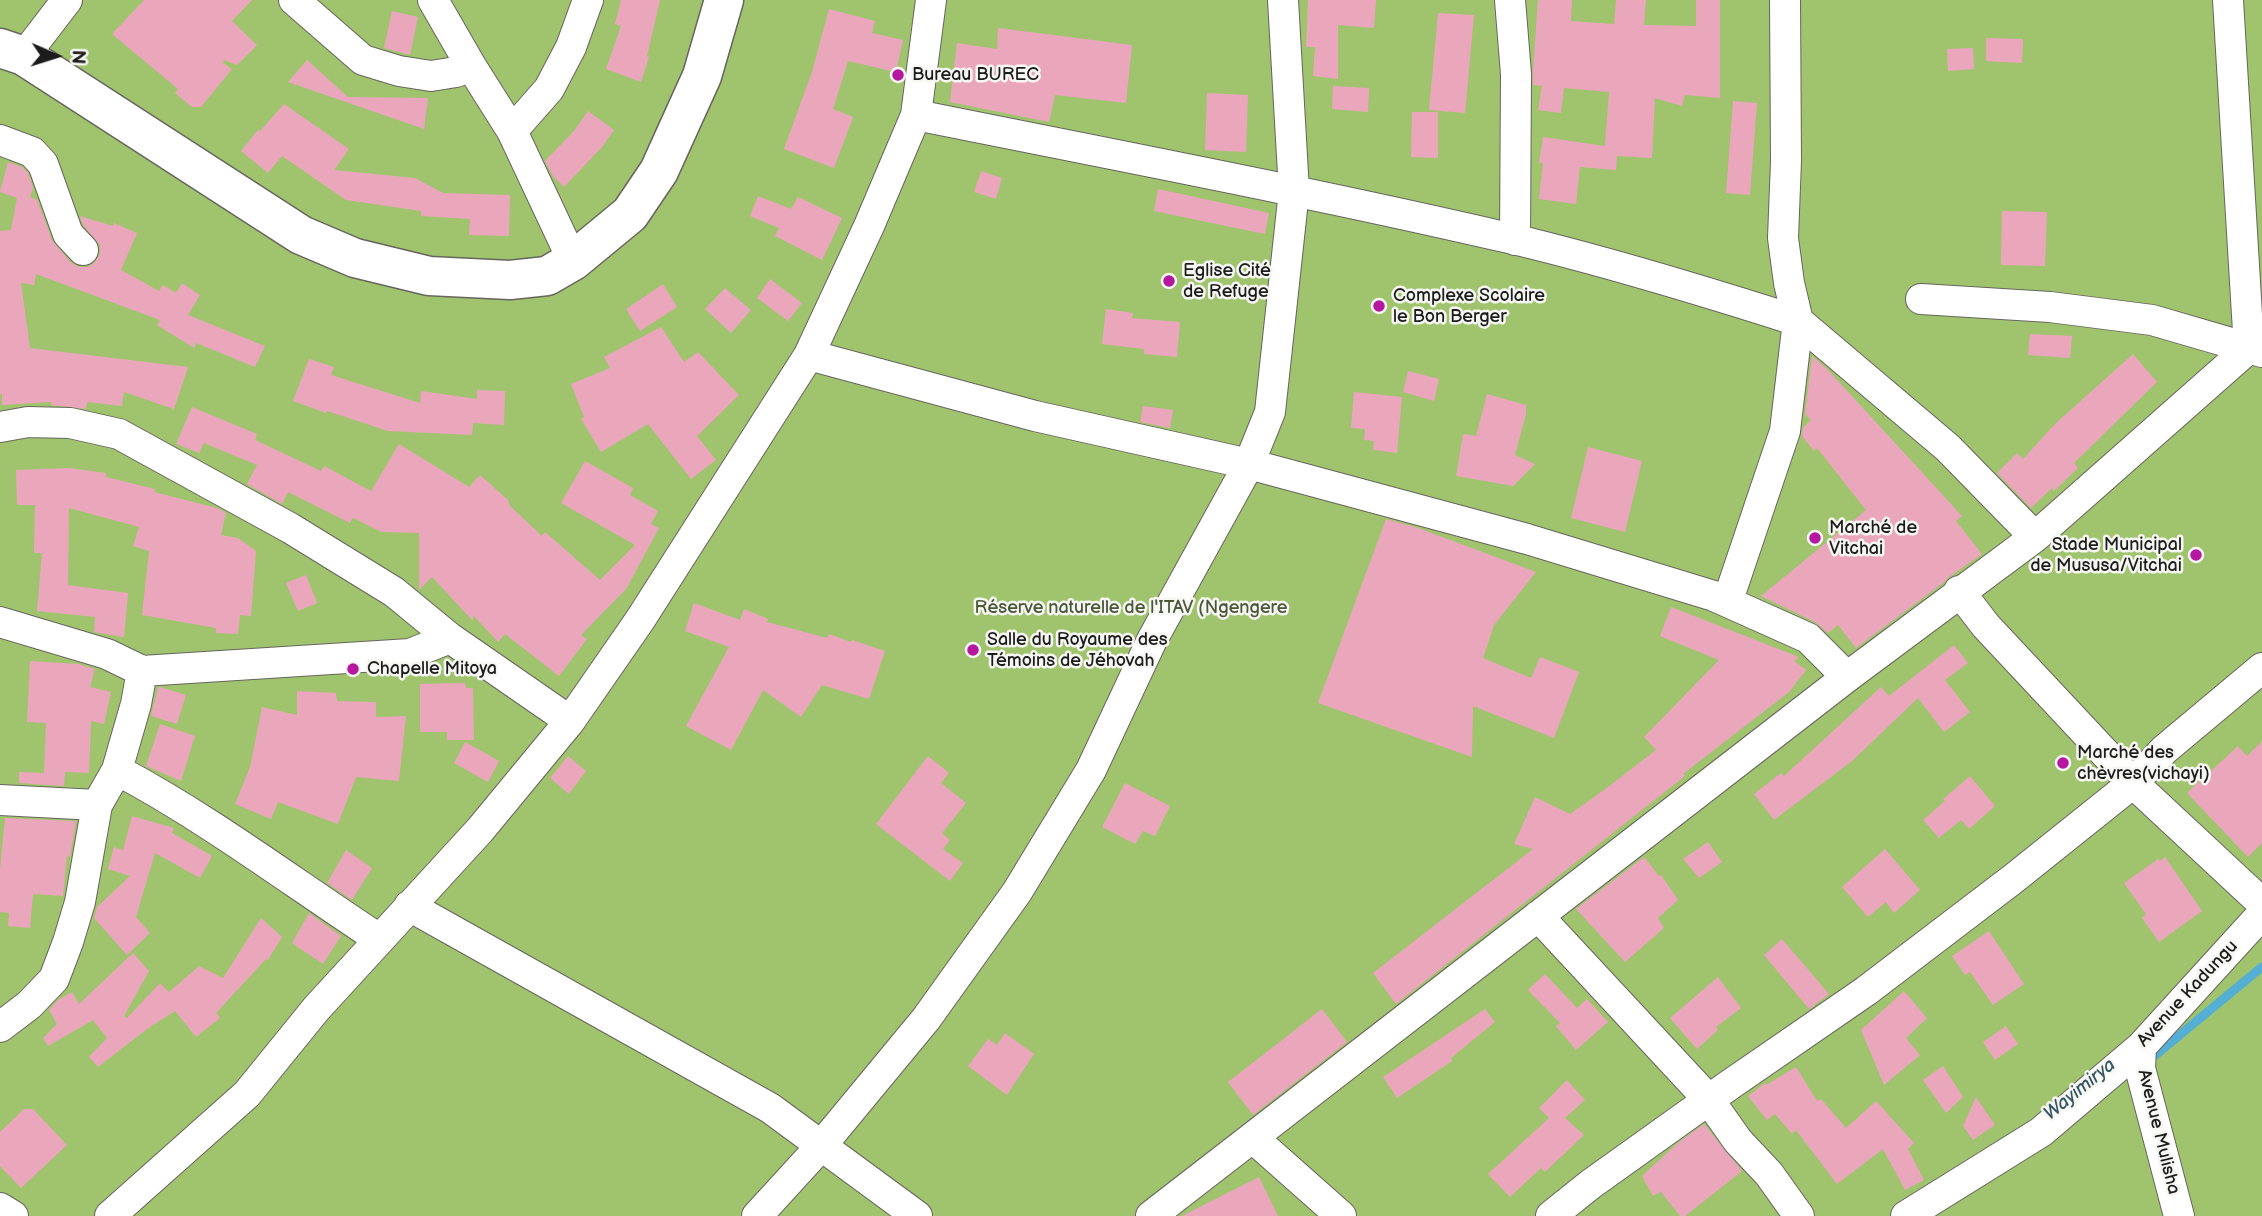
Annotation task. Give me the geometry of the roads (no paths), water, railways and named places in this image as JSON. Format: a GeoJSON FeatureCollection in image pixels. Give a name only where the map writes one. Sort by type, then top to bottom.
{"type":"FeatureCollection","features":[{"type":"Feature","properties":{"kind":"main road"},"geometry":{"type":"LineString","coordinates":[[12,52],[301,235],[355,258],[429,276],[510,280],[547,276],[573,261],[630,214],[659,172],[702,76],[724,0]]}},
{"type":"Feature","properties":{"kind":"street"},"geometry":{"type":"LineString","coordinates":[[12,52],[67,0]]}},
{"type":"Feature","properties":{"kind":"street"},"geometry":{"type":"LineString","coordinates":[[294,0],[363,60],[399,71],[431,76],[456,72],[471,66]]}},
{"type":"Feature","properties":{"kind":"street"},"geometry":{"type":"LineString","coordinates":[[433,0],[512,131],[573,261]]}},
{"type":"Feature","properties":{"kind":"street"},"geometry":{"type":"LineString","coordinates":[[512,131],[549,89],[571,47],[588,0]]}},
{"type":"Feature","properties":{"kind":"street"},"geometry":{"type":"LineString","coordinates":[[110,1216],[247,1094],[316,1009],[481,830],[570,721],[640,620],[809,355],[869,226],[916,115],[931,0]]}},
{"type":"Feature","properties":{"kind":"street"},"geometry":{"type":"LineString","coordinates":[[757,1216],[821,1146],[926,1019],[1017,892],[1091,770],[1152,640],[1249,464],[1270,412],[1294,191],[1283,0]]}},
{"type":"Feature","properties":{"kind":"street"},"geometry":{"type":"LineString","coordinates":[[1510,0],[1516,74],[1515,240]]}},
{"type":"Feature","properties":{"kind":"street"},"geometry":{"type":"LineString","coordinates":[[1728,600],[1785,431],[1798,321],[1789,283],[1783,237],[1786,0]]}},
{"type":"Feature","properties":{"kind":"street"},"geometry":{"type":"LineString","coordinates":[[2228,0],[2256,350]]}},
{"type":"Feature","properties":{"kind":"street"},"geometry":{"type":"LineString","coordinates":[[916,115],[1294,191],[1515,240],[1688,286],[1798,321],[1948,447],[2035,537]]}},
{"type":"Feature","properties":{"kind":"street"},"geometry":{"type":"LineString","coordinates":[[0,141],[32,152],[43,163],[68,234],[83,250]]}},
{"type":"Feature","properties":{"kind":"street"},"geometry":{"type":"LineString","coordinates":[[1921,299],[2050,307],[2152,320],[2256,350]]}},
{"type":"Feature","properties":{"kind":"street"},"geometry":{"type":"LineString","coordinates":[[1151,1216],[1847,677],[2035,537],[2256,350]]}},
{"type":"Feature","properties":{"kind":"street"},"geometry":{"type":"LineString","coordinates":[[809,355],[1035,416],[1249,464],[1527,539],[1728,600],[1808,638],[1847,677]]}},
{"type":"Feature","properties":{"kind":"street"},"geometry":{"type":"LineString","coordinates":[[0,427],[28,422],[70,423],[119,434],[290,528],[382,585],[450,638],[570,721]]}},
{"type":"Feature","properties":{"kind":"street"},"geometry":{"type":"LineString","coordinates":[[1959,591],[1986,626],[2133,783],[2262,903]]}},
{"type":"Feature","properties":{"kind":"street"},"geometry":{"type":"LineString","coordinates":[[0,622],[107,654],[142,671],[410,654],[450,638]]}},
{"type":"Feature","properties":{"kind":"street"},"geometry":{"type":"LineString","coordinates":[[1550,1216],[1591,1184],[1866,991],[2013,879],[2133,783],[2164,750],[2262,668]]}},
{"type":"Feature","properties":{"kind":"street"},"geometry":{"type":"LineString","coordinates":[[0,1027],[29,1005],[54,979],[80,902],[97,805],[117,770],[136,704],[142,671]]}},
{"type":"Feature","properties":{"kind":"street"},"geometry":{"type":"LineString","coordinates":[[117,770],[169,798],[216,828],[379,939]]}},
{"type":"Feature","properties":{"kind":"street"},"geometry":{"type":"LineString","coordinates":[[0,800],[97,805]]}},
{"type":"Feature","properties":{"kind":"street"},"geometry":{"type":"LineString","coordinates":[[409,906],[770,1108],[916,1216]]}},
{"type":"Feature","properties":{"kind":"street","name":"Avenue Kadungu"},"geometry":{"type":"LineString","coordinates":[[1911,1215],[2041,1132],[2141,1047],[2262,914]]}},
{"type":"Feature","properties":{"kind":"street"},"geometry":{"type":"LineString","coordinates":[[1538,916],[1709,1100],[1738,1141],[1769,1174],[1799,1216]]}},
{"type":"Feature","properties":{"kind":"street","name":"Avenue Mulisha"},"geometry":{"type":"LineString","coordinates":[[2141,1047],[2140,1068],[2179,1216]]}},
{"type":"Feature","properties":{"kind":"street"},"geometry":{"type":"LineString","coordinates":[[1253,1138],[1341,1216]]}},
{"type":"Feature","properties":{"kind":"street"},"geometry":{"type":"LineString","coordinates":[[0,1208],[13,1216]]}},
{"type":"Feature","properties":{"kind":"waterway","name":"Wayimirya"},"geometry":{"type":"LineString","coordinates":[[2147,1062],[2262,967]]}},
{"type":"Feature","properties":{"kind":"place","name":"Bureau BUREC"},"geometry":{"type":"Point","coordinates":[898,75]}},
{"type":"Feature","properties":{"kind":"place","name":"Eglise Cité de Refuge"},"geometry":{"type":"Point","coordinates":[1169,281]}},
{"type":"Feature","properties":{"kind":"place","name":"Complexe Scolaire le Bon Berger"},"geometry":{"type":"Point","coordinates":[1379,306]}},
{"type":"Feature","properties":{"kind":"place","name":"Marché de Vitchai"},"geometry":{"type":"Point","coordinates":[1815,538]}},
{"type":"Feature","properties":{"kind":"place","name":"Stade Municipal de Mususa/Vitchai"},"geometry":{"type":"Point","coordinates":[2196,555]}},
{"type":"Feature","properties":{"kind":"place","name":"Salle du Royaume des Témoins de Jéhovah"},"geometry":{"type":"Point","coordinates":[973,650]}},
{"type":"Feature","properties":{"kind":"place","name":"Chapelle Mitoya"},"geometry":{"type":"Point","coordinates":[353,669]}},
{"type":"Feature","properties":{"kind":"place","name":"Marché des chèvres(vichayi)"},"geometry":{"type":"Point","coordinates":[2063,763]}},
{"type":"Feature","properties":{"kind":"park label","name":"Réserve naturelle de l'ITAV (Ngengere"},"geometry":{"type":"Point","coordinates":[1131,608]}}]}
